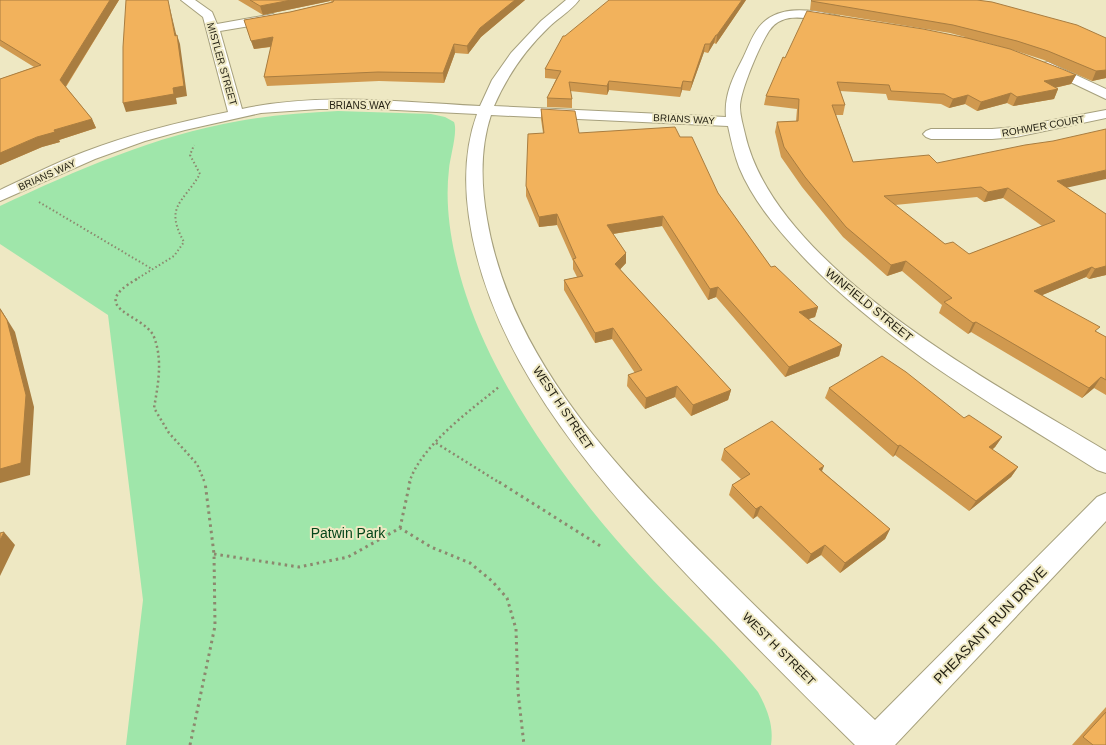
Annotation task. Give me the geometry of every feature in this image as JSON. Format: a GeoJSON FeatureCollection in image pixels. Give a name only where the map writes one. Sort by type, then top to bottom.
{"type":"FeatureCollection","features":[{"type":"Feature","properties":{"kind":"street","name":"MISTLER STREET"},"geometry":{"type":"LineString","coordinates":[[187,0],[208,15],[213,28],[236,114]]}},
{"type":"Feature","properties":{"kind":"street","name":"WEST H STREET"},"geometry":{"type":"LineString","coordinates":[[573,0],[543,26],[517,54],[503,73],[481,122],[474,173],[480,234],[490,276],[510,321],[539,376],[583,442],[649,520],[808,679],[876,744]]}},
{"type":"Feature","properties":{"kind":"street","name":"WINFIELD STREET"},"geometry":{"type":"LineString","coordinates":[[846,21],[792,14],[781,15],[764,28],[740,75],[733,102],[735,122],[741,151],[756,186],[780,221],[823,268],[872,310],[926,351],[1106,463]]}},
{"type":"Feature","properties":{"kind":"street"},"geometry":{"type":"LineString","coordinates":[[213,28],[284,16]]}},
{"type":"Feature","properties":{"kind":"street"},"geometry":{"type":"LineString","coordinates":[[1037,62],[1106,95]]}},
{"type":"Feature","properties":{"kind":"street","name":"BRIANS WAY"},"geometry":{"type":"LineString","coordinates":[[0,196],[112,147],[182,126],[262,109],[319,105],[376,104],[735,122]]}},
{"type":"Feature","properties":{"kind":"street","name":"ROHWER COURT"},"geometry":{"type":"LineString","coordinates":[[931,134],[992,134],[1016,132],[1106,114]]}},
{"type":"Feature","properties":{"kind":"street","name":"PHEASANT RUN DRIVE"},"geometry":{"type":"LineString","coordinates":[[876,744],[1106,504]]}},
{"type":"Feature","properties":{"kind":"path"},"geometry":{"type":"LineString","coordinates":[[190,745],[214,626],[214,554],[206,485],[197,464],[169,432],[154,408],[158,385],[159,354],[154,336],[144,324],[125,314],[118,307],[116,298],[120,289],[175,257],[182,249],[184,242],[175,222],[176,209],[196,182],[200,174],[190,155],[193,146],[197,142]]}},
{"type":"Feature","properties":{"kind":"path"},"geometry":{"type":"LineString","coordinates":[[33,199],[152,269]]}},
{"type":"Feature","properties":{"kind":"path"},"geometry":{"type":"LineString","coordinates":[[214,554],[299,567],[348,557],[400,528],[413,471],[419,461],[436,443],[500,386]]}},
{"type":"Feature","properties":{"kind":"path"},"geometry":{"type":"LineString","coordinates":[[436,443],[602,547]]}},
{"type":"Feature","properties":{"kind":"path"},"geometry":{"type":"LineString","coordinates":[[400,528],[431,547],[470,563],[492,581],[507,598],[516,629],[518,692],[524,745]]}},
{"type":"Feature","properties":{"kind":"green space","name":"Patwin Park"},"geometry":{"type":"Polygon","coordinates":[[[338,111],[431,114],[445,117],[454,122],[455,132],[448,185],[451,233],[457,264],[466,295],[480,331],[497,367],[516,403],[538,438],[587,505],[638,564],[730,659],[758,692],[771,724],[771,745],[126,745],[143,600],[108,315],[0,244],[0,206],[87,167],[146,145],[207,127],[288,114],[338,111]]]}},
{"type":"Feature","properties":{"kind":"building"},"geometry":{"type":"Polygon","coordinates":[[[0,0],[110,0],[60,80],[92,119],[54,130],[55,132],[37,137],[0,153],[0,79],[41,65],[0,40],[0,0]]]}},
{"type":"Feature","properties":{"kind":"building"},"geometry":{"type":"Polygon","coordinates":[[[126,0],[168,0],[175,36],[177,35],[184,86],[173,88],[174,94],[123,103],[123,47],[126,0]]]}},
{"type":"Feature","properties":{"kind":"building"},"geometry":{"type":"Polygon","coordinates":[[[250,0],[291,0],[260,6],[250,0]]]}},
{"type":"Feature","properties":{"kind":"building"},"geometry":{"type":"Polygon","coordinates":[[[334,0],[515,0],[480,28],[467,46],[454,44],[443,73],[378,72],[264,77],[273,37],[251,41],[244,20],[290,12],[333,2],[334,0]]]}},
{"type":"Feature","properties":{"kind":"building"},"geometry":{"type":"Polygon","coordinates":[[[609,0],[742,0],[710,44],[705,44],[692,82],[683,81],[681,88],[609,81],[607,86],[569,82],[572,99],[547,98],[561,71],[545,69],[563,36],[565,36],[609,0]]]}},
{"type":"Feature","properties":{"kind":"building"},"geometry":{"type":"Polygon","coordinates":[[[977,0],[992,2],[1077,25],[1106,38],[1106,70],[1096,71],[1048,51],[1017,41],[953,25],[811,1],[977,0]]]}},
{"type":"Feature","properties":{"kind":"building"},"geometry":{"type":"Polygon","coordinates":[[[807,11],[923,29],[967,38],[1010,49],[1076,75],[1044,81],[1058,89],[1017,97],[1011,93],[981,102],[968,95],[953,99],[944,94],[891,91],[889,85],[837,82],[845,105],[832,105],[853,162],[929,155],[937,163],[1025,145],[1053,141],[1106,129],[1106,170],[1057,181],[1106,214],[1106,266],[1095,269],[1092,267],[1034,291],[1100,327],[1095,331],[1106,337],[1106,380],[1101,377],[1089,388],[976,322],[973,323],[944,302],[952,298],[906,261],[891,265],[846,227],[805,177],[784,147],[777,122],[798,121],[799,99],[766,96],[783,57],[785,58],[807,11]],[[981,187],[884,196],[945,244],[953,242],[969,254],[1055,221],[1008,188],[988,192],[981,187]]]}},
{"type":"Feature","properties":{"kind":"building"},"geometry":{"type":"Polygon","coordinates":[[[541,109],[575,111],[579,133],[675,127],[680,137],[692,137],[718,193],[771,267],[775,266],[818,307],[799,312],[842,345],[789,367],[718,287],[710,289],[663,216],[607,225],[626,253],[615,264],[731,390],[693,405],[677,386],[646,398],[628,375],[642,370],[613,328],[595,333],[564,280],[583,276],[573,259],[576,258],[557,214],[539,217],[526,186],[528,134],[544,133],[541,109]]]}},
{"type":"Feature","properties":{"kind":"building"},"geometry":{"type":"Polygon","coordinates":[[[0,309],[7,320],[26,395],[21,463],[0,469],[0,309]]]}},
{"type":"Feature","properties":{"kind":"building"},"geometry":{"type":"Polygon","coordinates":[[[882,356],[906,372],[964,418],[969,415],[1002,437],[989,447],[1018,467],[976,501],[900,445],[898,446],[829,388],[882,356]]]}},
{"type":"Feature","properties":{"kind":"building"},"geometry":{"type":"Polygon","coordinates":[[[772,421],[824,466],[819,469],[890,529],[845,563],[825,545],[811,554],[761,506],[756,509],[732,485],[750,474],[724,449],[772,421]]]}},
{"type":"Feature","properties":{"kind":"building"},"geometry":{"type":"Polygon","coordinates":[[[4,532],[0,540],[0,533],[4,532]]]}},
{"type":"Feature","properties":{"kind":"building"},"geometry":{"type":"Polygon","coordinates":[[[1106,712],[1106,745],[1093,745],[1083,737],[1106,712]]]}}]}
